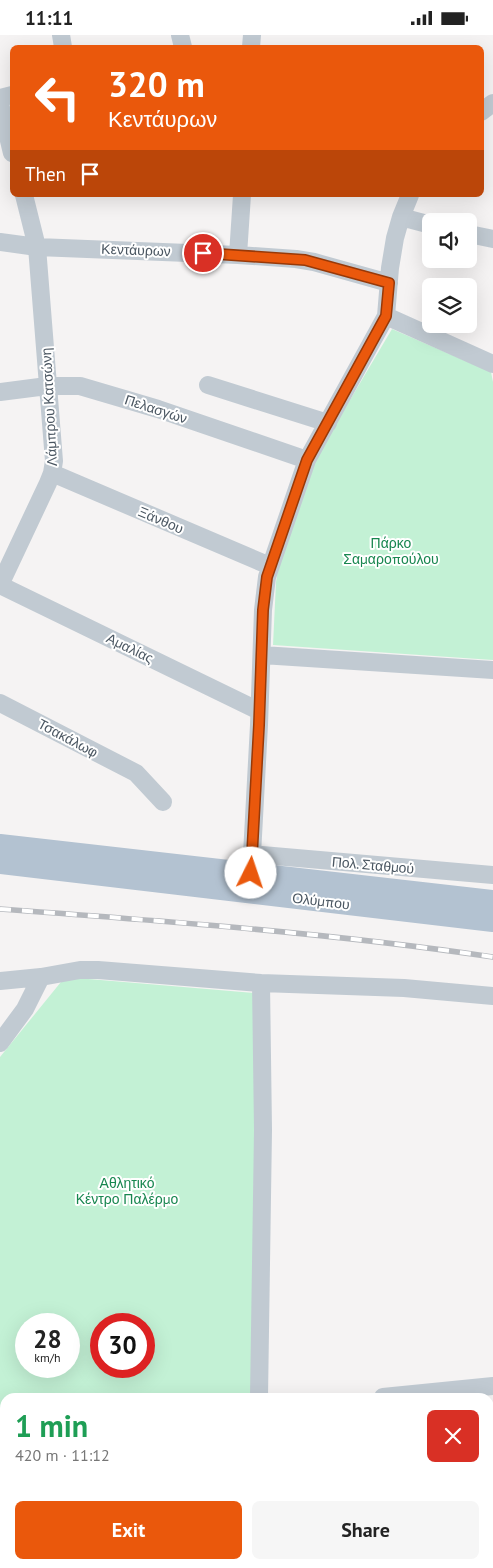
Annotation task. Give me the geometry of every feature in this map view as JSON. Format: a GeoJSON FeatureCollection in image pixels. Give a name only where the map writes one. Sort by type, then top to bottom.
{"type":"FeatureCollection","features":[{"type":"Feature","properties":{"kind":"main road","name":"Ολύμπου"},"geometry":{"type":"LineString","coordinates":[[0,845],[252,864],[493,901]]}},
{"type":"Feature","properties":{"kind":"main road","name":"Ολύμπου"},"geometry":{"type":"LineString","coordinates":[[0,863],[493,921]]}},
{"type":"Feature","properties":{"kind":"street"},"geometry":{"type":"LineString","coordinates":[[0,104],[10,145]]}},
{"type":"Feature","properties":{"kind":"street","name":"Λάμπρου Κατσώνη"},"geometry":{"type":"LineString","coordinates":[[0,585],[52,473],[54,461],[38,247],[25,197]]}},
{"type":"Feature","properties":{"kind":"street"},"geometry":{"type":"LineString","coordinates":[[238,255],[242,197]]}},
{"type":"Feature","properties":{"kind":"street"},"geometry":{"type":"LineString","coordinates":[[252,864],[263,610],[270,566],[307,460],[386,316],[395,238],[409,197]]}},
{"type":"Feature","properties":{"kind":"street"},"geometry":{"type":"LineString","coordinates":[[401,217],[422,223]]}},
{"type":"Feature","properties":{"kind":"street"},"geometry":{"type":"LineString","coordinates":[[477,236],[493,239]]}},
{"type":"Feature","properties":{"kind":"street","name":"Κεντάυρων"},"geometry":{"type":"LineString","coordinates":[[0,242],[38,247],[238,255],[305,260],[389,283]]}},
{"type":"Feature","properties":{"kind":"street"},"geometry":{"type":"LineString","coordinates":[[386,316],[493,364]]}},
{"type":"Feature","properties":{"kind":"street"},"geometry":{"type":"LineString","coordinates":[[208,385],[328,423]]}},
{"type":"Feature","properties":{"kind":"street","name":"Πελασγών"},"geometry":{"type":"LineString","coordinates":[[0,392],[47,386],[80,387],[158,409],[307,460]]}},
{"type":"Feature","properties":{"kind":"street","name":"Ξάνθου"},"geometry":{"type":"LineString","coordinates":[[52,473],[270,566]]}},
{"type":"Feature","properties":{"kind":"street","name":"Αμαλίας"},"geometry":{"type":"LineString","coordinates":[[0,585],[260,711]]}},
{"type":"Feature","properties":{"kind":"street"},"geometry":{"type":"LineString","coordinates":[[262,655],[493,670]]}},
{"type":"Feature","properties":{"kind":"street","name":"Τσακάλωφ"},"geometry":{"type":"LineString","coordinates":[[0,703],[136,773],[163,802]]}},
{"type":"Feature","properties":{"kind":"street","name":"Πολ. Σταθμού"},"geometry":{"type":"LineString","coordinates":[[252,864],[493,875]]}},
{"type":"Feature","properties":{"kind":"street"},"geometry":{"type":"LineString","coordinates":[[0,981],[41,977],[80,970],[98,970],[261,983],[404,988],[493,996]]}},
{"type":"Feature","properties":{"kind":"street"},"geometry":{"type":"LineString","coordinates":[[0,1043],[25,1009],[41,977]]}},
{"type":"Feature","properties":{"kind":"street"},"geometry":{"type":"LineString","coordinates":[[259,1393],[263,1130],[261,983]]}},
{"type":"Feature","properties":{"kind":"street"},"geometry":{"type":"LineString","coordinates":[[423,1393],[493,1386]]}},
{"type":"Feature","properties":{"kind":"green space","name":"Πάρκο Σαμαροπούλου"},"geometry":{"type":"Polygon","coordinates":[[[392,329],[491,372],[493,382],[493,660],[273,645],[278,569],[318,454],[392,329]]]}},
{"type":"Feature","properties":{"kind":"green space","name":"Αθλητικό Κέντρο Παλέρμο"},"geometry":{"type":"Polygon","coordinates":[[[65,977],[254,993],[251,1393],[0,1393],[0,1057],[65,977]]]}},
{"type":"Feature","properties":{"kind":"railway"},"geometry":{"type":"LineString","coordinates":[[0,909],[309,934],[493,957]]}},
{"type":"Feature","properties":{"kind":"route"},"geometry":{"type":"LineString","coordinates":[[203,253],[305,260],[389,283],[386,316],[378,334],[307,460],[267,577],[263,610],[251,873]]}}]}
